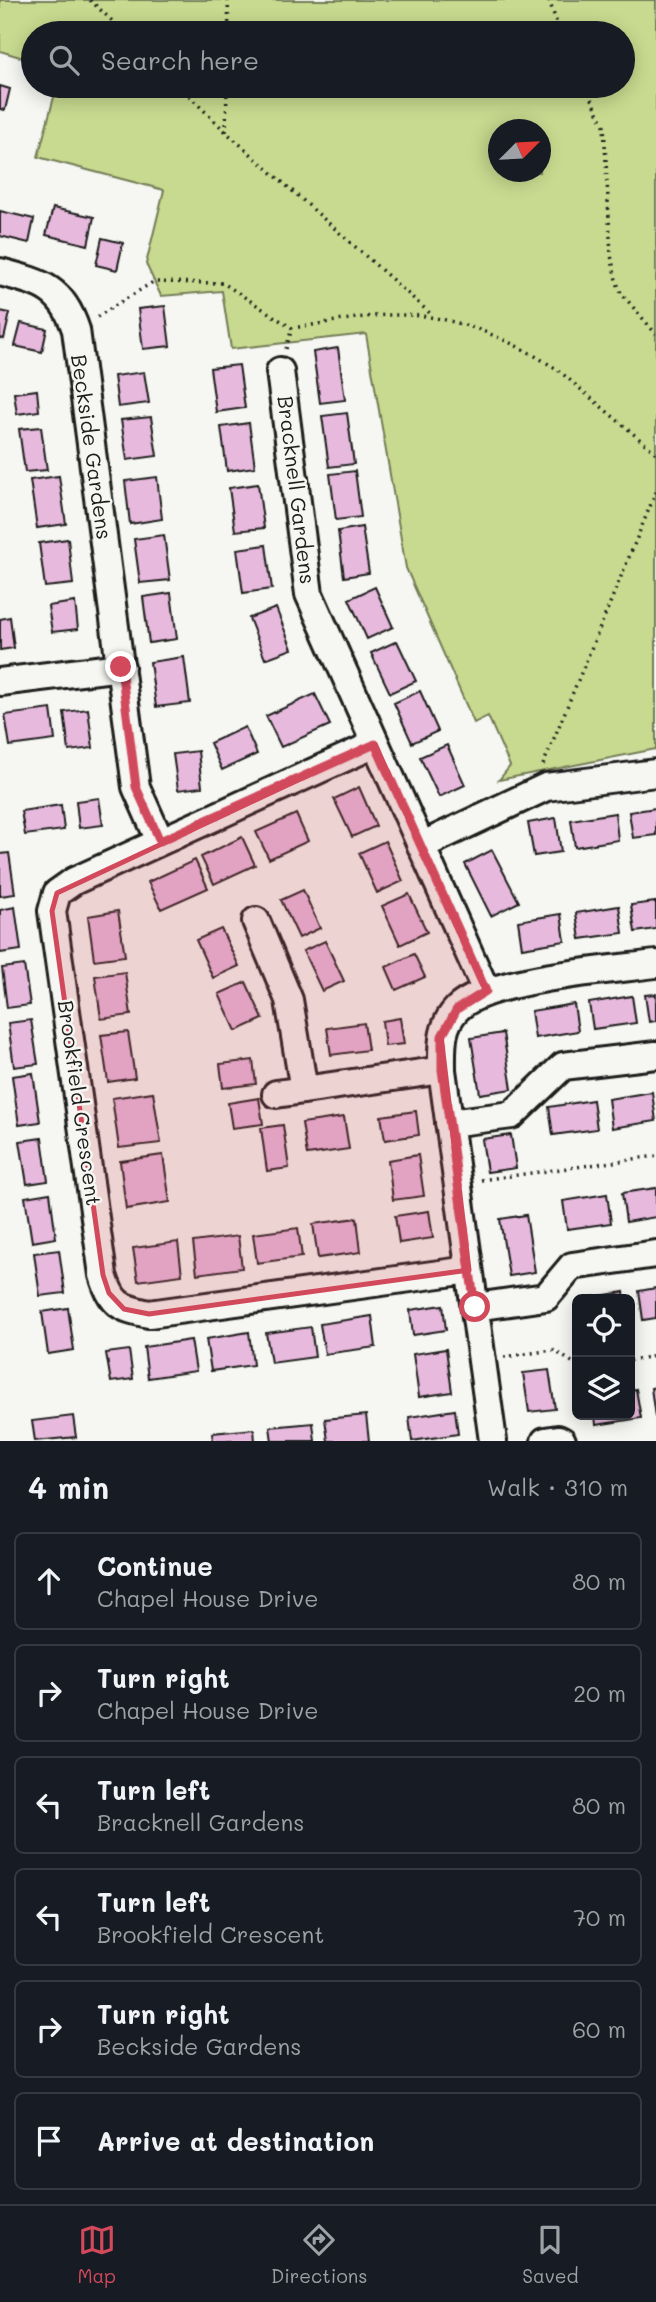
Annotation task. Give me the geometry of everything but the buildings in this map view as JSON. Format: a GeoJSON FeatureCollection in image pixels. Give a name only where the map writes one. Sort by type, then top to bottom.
{"type":"FeatureCollection","features":[{"type":"Feature","properties":{"kind":"street","name":"Beckside Gardens"},"geometry":{"type":"LineString","coordinates":[[0,272],[40,282],[58,295],[70,311],[76,330],[136,787],[160,841]]}},
{"type":"Feature","properties":{"kind":"street","name":"Bracknell Gardens"},"geometry":{"type":"LineString","coordinates":[[280,371],[309,594],[486,991]]}},
{"type":"Feature","properties":{"kind":"street"},"geometry":{"type":"LineString","coordinates":[[0,682],[121,667]]}},
{"type":"Feature","properties":{"kind":"street","name":"Brookfield Crescent"},"geometry":{"type":"LineString","coordinates":[[375,744],[74,881],[57,893],[52,911],[103,1275],[108,1293],[124,1309],[149,1314],[469,1270]]}},
{"type":"Feature","properties":{"kind":"street"},"geometry":{"type":"LineString","coordinates":[[421,846],[546,787],[656,773]]}},
{"type":"Feature","properties":{"kind":"street"},"geometry":{"type":"LineString","coordinates":[[256,921],[289,1000],[304,1090]]}},
{"type":"Feature","properties":{"kind":"street"},"geometry":{"type":"LineString","coordinates":[[493,1441],[442,1070],[442,1036],[457,1009],[486,991],[519,983],[656,964]]}},
{"type":"Feature","properties":{"kind":"street"},"geometry":{"type":"LineString","coordinates":[[449,1123],[512,1115],[563,1066],[656,1055]]}},
{"type":"Feature","properties":{"kind":"street"},"geometry":{"type":"LineString","coordinates":[[276,1094],[442,1070]]}},
{"type":"Feature","properties":{"kind":"street"},"geometry":{"type":"LineString","coordinates":[[475,1307],[546,1297],[572,1266],[656,1254]]}},
{"type":"Feature","properties":{"kind":"street"},"geometry":{"type":"LineString","coordinates":[[545,1441],[562,1441]]}},
{"type":"Feature","properties":{"kind":"path"},"geometry":{"type":"LineString","coordinates":[[90,0],[112,21]]}},
{"type":"Feature","properties":{"kind":"path"},"geometry":{"type":"LineString","coordinates":[[228,0],[229,21]]}},
{"type":"Feature","properties":{"kind":"path"},"geometry":{"type":"LineString","coordinates":[[549,0],[556,21]]}},
{"type":"Feature","properties":{"kind":"path"},"geometry":{"type":"LineString","coordinates":[[191,98],[433,317]]}},
{"type":"Feature","properties":{"kind":"path"},"geometry":{"type":"LineString","coordinates":[[226,132],[227,98]]}},
{"type":"Feature","properties":{"kind":"path"},"geometry":{"type":"LineString","coordinates":[[592,98],[604,125],[611,255],[616,280],[621,293],[656,334]]}},
{"type":"Feature","properties":{"kind":"path"},"geometry":{"type":"LineString","coordinates":[[76,330],[153,282],[223,283],[292,328],[383,315],[433,317],[480,332],[542,360],[558,370],[655,450]]}},
{"type":"Feature","properties":{"kind":"path"},"geometry":{"type":"LineString","coordinates":[[280,371],[292,328]]}},
{"type":"Feature","properties":{"kind":"path"},"geometry":{"type":"LineString","coordinates":[[531,794],[656,492]]}},
{"type":"Feature","properties":{"kind":"path"},"geometry":{"type":"LineString","coordinates":[[457,1183],[656,1156]]}},
{"type":"Feature","properties":{"kind":"path"},"geometry":{"type":"LineString","coordinates":[[482,1360],[553,1350],[572,1362]]}},
{"type":"Feature","properties":{"kind":"path"},"geometry":{"type":"LineString","coordinates":[[635,1359],[656,1356]]}},
{"type":"Feature","properties":{"kind":"highlighted area"},"geometry":{"type":"Polygon","coordinates":[[[375,744],[486,991],[457,1009],[441,1036],[469,1270],[149,1314],[124,1309],[109,1293],[103,1275],[52,911],[57,893],[375,744]]]}},
{"type":"Feature","properties":{"kind":"green space"},"geometry":{"type":"Polygon","coordinates":[[[0,0],[656,0],[656,749],[499,780],[510,766],[488,716],[474,723],[406,568],[366,334],[231,349],[222,291],[161,296],[146,264],[164,190],[38,157],[54,98],[635,98],[635,21],[21,21],[21,57],[0,51],[0,0]]]}},
{"type":"Feature","properties":{"kind":"route"},"geometry":{"type":"LineString","coordinates":[[121,667],[136,787],[160,841],[375,744],[486,991],[457,1009],[442,1036],[442,1070],[475,1307]]}}]}
